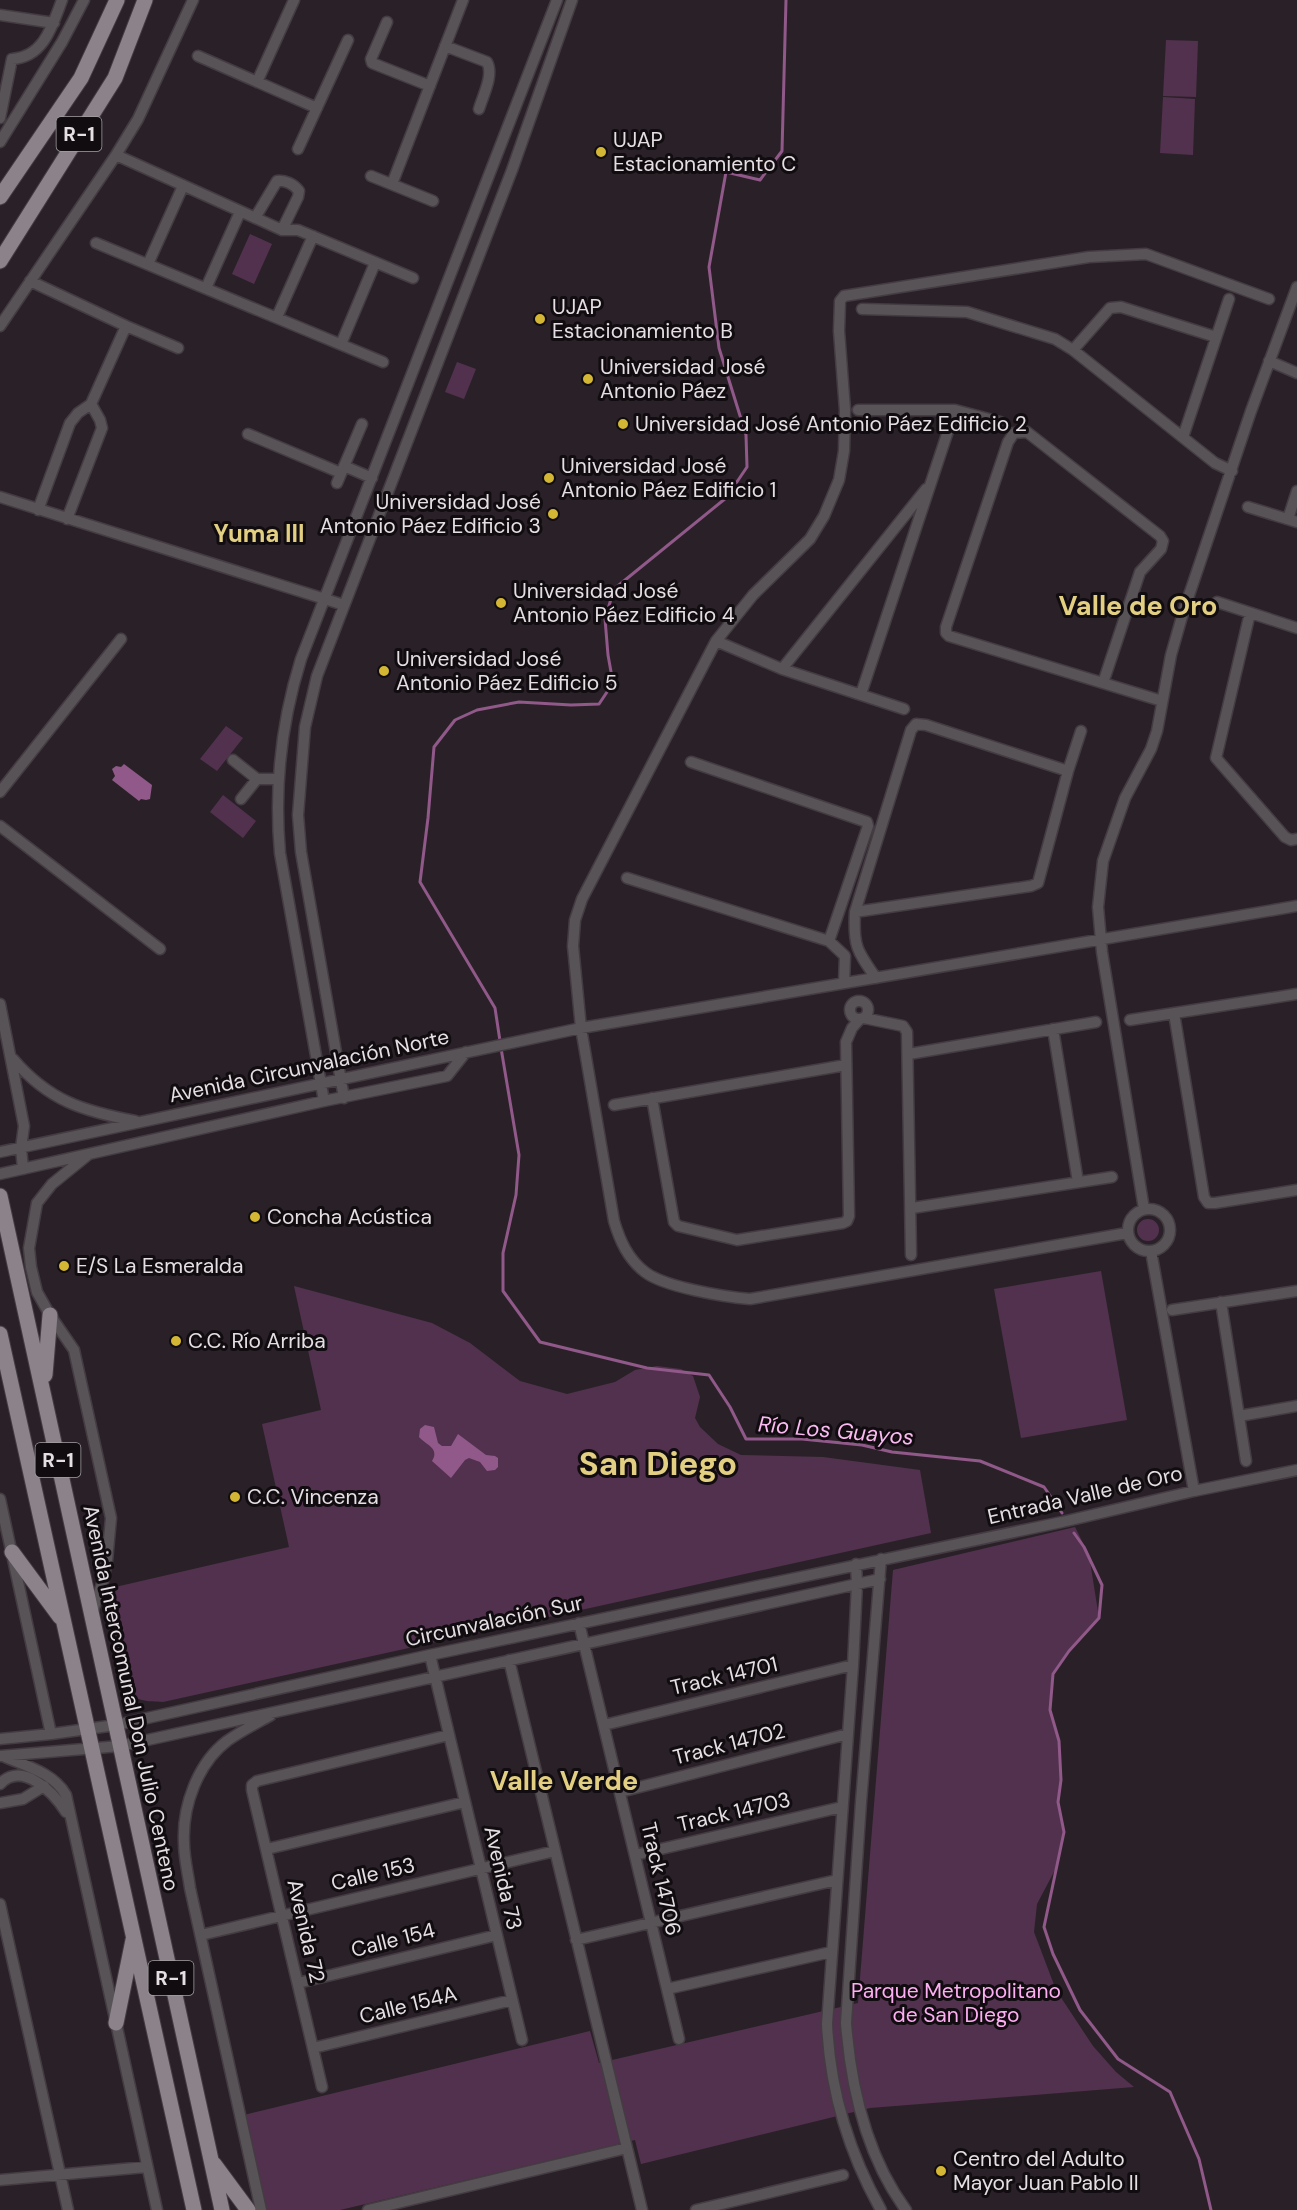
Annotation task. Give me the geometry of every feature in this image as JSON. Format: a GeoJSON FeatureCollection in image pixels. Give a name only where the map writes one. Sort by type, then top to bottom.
{"type":"FeatureCollection","features":[{"type":"Feature","properties":{"kind":"main road","name":"R-1"},"geometry":{"type":"LineString","coordinates":[[0,197],[81,78],[117,0]]}},
{"type":"Feature","properties":{"kind":"main road","name":"R-1"},"geometry":{"type":"LineString","coordinates":[[0,261],[115,78],[145,0]]}},
{"type":"Feature","properties":{"kind":"main road","name":"Avenida Intercomunal Don Julio Centeno"},"geometry":{"type":"LineString","coordinates":[[0,1196],[222,2210]]}},
{"type":"Feature","properties":{"kind":"main road"},"geometry":{"type":"LineString","coordinates":[[44,1390],[50,1315]]}},
{"type":"Feature","properties":{"kind":"main road","name":"R-1"},"geometry":{"type":"LineString","coordinates":[[0,1335],[194,2210]]}},
{"type":"Feature","properties":{"kind":"main road"},"geometry":{"type":"LineString","coordinates":[[12,1552],[64,1623]]}},
{"type":"Feature","properties":{"kind":"main road"},"geometry":{"type":"LineString","coordinates":[[116,2023],[134,1934]]}},
{"type":"Feature","properties":{"kind":"main road"},"geometry":{"type":"LineString","coordinates":[[210,2158],[248,2210]]}},
{"type":"Feature","properties":{"kind":"street"},"geometry":{"type":"LineString","coordinates":[[0,58],[24,58],[32,54],[39,47],[54,22],[62,0]]}},
{"type":"Feature","properties":{"kind":"street"},"geometry":{"type":"LineString","coordinates":[[0,142],[62,42],[84,0]]}},
{"type":"Feature","properties":{"kind":"street"},"geometry":{"type":"LineString","coordinates":[[0,326],[138,119],[193,0]]}},
{"type":"Feature","properties":{"kind":"street"},"geometry":{"type":"LineString","coordinates":[[257,82],[294,0]]}},
{"type":"Feature","properties":{"kind":"street"},"geometry":{"type":"LineString","coordinates":[[392,184],[463,0]]}},
{"type":"Feature","properties":{"kind":"street"},"geometry":{"type":"LineString","coordinates":[[324,1101],[280,853],[276,812],[283,728],[301,659],[557,0]]}},
{"type":"Feature","properties":{"kind":"street"},"geometry":{"type":"LineString","coordinates":[[344,1098],[301,852],[298,815],[304,727],[317,676],[512,170],[573,0]]}},
{"type":"Feature","properties":{"kind":"street"},"geometry":{"type":"LineString","coordinates":[[0,15],[54,22]]}},
{"type":"Feature","properties":{"kind":"street"},"geometry":{"type":"LineString","coordinates":[[387,22],[370,59],[372,63],[430,86]]}},
{"type":"Feature","properties":{"kind":"street"},"geometry":{"type":"LineString","coordinates":[[298,149],[348,40]]}},
{"type":"Feature","properties":{"kind":"street"},"geometry":{"type":"LineString","coordinates":[[445,46],[487,62],[490,67],[490,74],[479,108]]}},
{"type":"Feature","properties":{"kind":"street"},"geometry":{"type":"LineString","coordinates":[[198,56],[317,108]]}},
{"type":"Feature","properties":{"kind":"street"},"geometry":{"type":"LineString","coordinates":[[0,118],[12,59]]}},
{"type":"Feature","properties":{"kind":"street"},"geometry":{"type":"LineString","coordinates":[[3,98],[26,101]]}},
{"type":"Feature","properties":{"kind":"street"},"geometry":{"type":"LineString","coordinates":[[116,155],[282,231],[298,230],[412,278]]}},
{"type":"Feature","properties":{"kind":"street"},"geometry":{"type":"LineString","coordinates":[[371,176],[433,201]]}},
{"type":"Feature","properties":{"kind":"street"},"geometry":{"type":"LineString","coordinates":[[255,218],[277,181],[282,180],[296,186],[299,191],[298,197],[282,231]]}},
{"type":"Feature","properties":{"kind":"street"},"geometry":{"type":"LineString","coordinates":[[148,264],[183,186]]}},
{"type":"Feature","properties":{"kind":"street"},"geometry":{"type":"LineString","coordinates":[[206,288],[240,212]]}},
{"type":"Feature","properties":{"kind":"street"},"geometry":{"type":"LineString","coordinates":[[277,317],[313,236]]}},
{"type":"Feature","properties":{"kind":"street"},"geometry":{"type":"LineString","coordinates":[[96,243],[383,362]]}},
{"type":"Feature","properties":{"kind":"street"},"geometry":{"type":"LineString","coordinates":[[1128,1233],[750,1299],[727,1297],[679,1286],[646,1274],[630,1257],[620,1240],[609,1196],[581,1029],[573,946],[575,920],[582,899],[716,641],[753,595],[810,538],[824,516],[839,480],[844,451],[839,330],[840,301],[844,296],[1089,257],[1146,254],[1269,299]]}},
{"type":"Feature","properties":{"kind":"street"},"geometry":{"type":"LineString","coordinates":[[342,344],[375,263]]}},
{"type":"Feature","properties":{"kind":"street"},"geometry":{"type":"LineString","coordinates":[[30,281],[178,348]]}},
{"type":"Feature","properties":{"kind":"street"},"geometry":{"type":"LineString","coordinates":[[1144,1209],[1101,939],[1098,907],[1103,861],[1125,798],[1151,749],[1157,731],[1171,655],[1183,613],[1269,361],[1294,305],[1297,287]]}},
{"type":"Feature","properties":{"kind":"street"},"geometry":{"type":"LineString","coordinates":[[1183,437],[1229,299]]}},
{"type":"Feature","properties":{"kind":"street"},"geometry":{"type":"LineString","coordinates":[[1073,350],[1110,308],[1121,307],[1216,337]]}},
{"type":"Feature","properties":{"kind":"street"},"geometry":{"type":"LineString","coordinates":[[862,309],[967,312],[1055,339],[1073,350],[1215,463],[1232,471]]}},
{"type":"Feature","properties":{"kind":"street"},"geometry":{"type":"LineString","coordinates":[[38,510],[70,423],[78,413],[91,404],[126,326]]}},
{"type":"Feature","properties":{"kind":"street"},"geometry":{"type":"LineString","coordinates":[[1269,361],[1297,373]]}},
{"type":"Feature","properties":{"kind":"street"},"geometry":{"type":"LineString","coordinates":[[402,401],[420,407]]}},
{"type":"Feature","properties":{"kind":"street"},"geometry":{"type":"LineString","coordinates":[[67,519],[102,428],[91,404]]}},
{"type":"Feature","properties":{"kind":"street"},"geometry":{"type":"LineString","coordinates":[[858,410],[955,410],[1000,422]]}},
{"type":"Feature","properties":{"kind":"street"},"geometry":{"type":"LineString","coordinates":[[861,694],[955,410]]}},
{"type":"Feature","properties":{"kind":"street"},"geometry":{"type":"LineString","coordinates":[[341,474],[362,424]]}},
{"type":"Feature","properties":{"kind":"street"},"geometry":{"type":"LineString","coordinates":[[1103,683],[1140,572],[1161,549],[1163,541],[1160,536],[1027,432],[1014,433],[1008,442],[946,627],[946,633],[949,636],[1103,683],[1162,701]]}},
{"type":"Feature","properties":{"kind":"street"},"geometry":{"type":"LineString","coordinates":[[248,434],[341,474],[372,478]]}},
{"type":"Feature","properties":{"kind":"street"},"geometry":{"type":"LineString","coordinates":[[782,669],[932,483]]}},
{"type":"Feature","properties":{"kind":"street"},"geometry":{"type":"LineString","coordinates":[[1248,507],[1292,521],[1297,490]]}},
{"type":"Feature","properties":{"kind":"street"},"geometry":{"type":"LineString","coordinates":[[0,497],[344,605]]}},
{"type":"Feature","properties":{"kind":"street"},"geometry":{"type":"LineString","coordinates":[[1217,602],[1297,628]]}},
{"type":"Feature","properties":{"kind":"street"},"geometry":{"type":"LineString","coordinates":[[1250,613],[1216,758],[1285,837],[1291,840],[1297,839]]}},
{"type":"Feature","properties":{"kind":"street"},"geometry":{"type":"LineString","coordinates":[[0,792],[121,639]]}},
{"type":"Feature","properties":{"kind":"street"},"geometry":{"type":"LineString","coordinates":[[716,641],[782,669],[904,709]]}},
{"type":"Feature","properties":{"kind":"street"},"geometry":{"type":"LineString","coordinates":[[876,978],[857,952],[854,930],[855,912],[911,730],[916,724],[926,725],[1068,771]]}},
{"type":"Feature","properties":{"kind":"street"},"geometry":{"type":"LineString","coordinates":[[855,912],[1031,886],[1038,883],[1068,771],[1082,731]]}},
{"type":"Feature","properties":{"kind":"street"},"geometry":{"type":"LineString","coordinates":[[233,760],[257,779],[278,779]]}},
{"type":"Feature","properties":{"kind":"street"},"geometry":{"type":"LineString","coordinates":[[692,762],[867,822],[868,826],[829,941]]}},
{"type":"Feature","properties":{"kind":"street"},"geometry":{"type":"LineString","coordinates":[[241,799],[257,779]]}},
{"type":"Feature","properties":{"kind":"street"},"geometry":{"type":"LineString","coordinates":[[0,826],[160,949]]}},
{"type":"Feature","properties":{"kind":"street"},"geometry":{"type":"LineString","coordinates":[[627,878],[829,941],[845,956],[849,982],[858,1001],[865,1002],[869,1008],[847,1036],[849,1216],[847,1221],[843,1224],[737,1240],[678,1226],[674,1222],[652,1098]]}},
{"type":"Feature","properties":{"kind":"street"},"geometry":{"type":"LineString","coordinates":[[466,1052],[581,1029],[849,982],[1295,908]]}},
{"type":"Feature","properties":{"kind":"street"},"geometry":{"type":"LineString","coordinates":[[845,956],[857,952]]}},
{"type":"Feature","properties":{"kind":"street"},"geometry":{"type":"LineString","coordinates":[[1130,1020],[1297,994]]}},
{"type":"Feature","properties":{"kind":"street"},"geometry":{"type":"LineString","coordinates":[[0,1004],[24,1126],[21,1148],[23,1169]]}},
{"type":"Feature","properties":{"kind":"street"},"geometry":{"type":"LineString","coordinates":[[1174,1013],[1204,1197],[1208,1203],[1297,1190]]}},
{"type":"Feature","properties":{"kind":"street"},"geometry":{"type":"LineString","coordinates":[[862,1019],[903,1026],[908,1032],[911,1255]]}},
{"type":"Feature","properties":{"kind":"street"},"geometry":{"type":"LineString","coordinates":[[909,1054],[1096,1022]]}},
{"type":"Feature","properties":{"kind":"street"},"geometry":{"type":"LineString","coordinates":[[1053,1029],[1078,1182]]}},
{"type":"Feature","properties":{"kind":"street","name":"Avenida Circunvalación Norte"},"geometry":{"type":"LineString","coordinates":[[0,1152],[466,1052]]}},
{"type":"Feature","properties":{"kind":"street","name":"Avenida Circunvalación Norte"},"geometry":{"type":"LineString","coordinates":[[0,1174],[324,1101],[447,1076],[466,1052]]}},
{"type":"Feature","properties":{"kind":"street"},"geometry":{"type":"LineString","coordinates":[[12,1057],[25,1073],[73,1106],[141,1123]]}},
{"type":"Feature","properties":{"kind":"street"},"geometry":{"type":"LineString","coordinates":[[614,1105],[846,1065]]}},
{"type":"Feature","properties":{"kind":"street"},"geometry":{"type":"LineString","coordinates":[[89,1154],[52,1184],[37,1203],[29,1248],[32,1275],[37,1292],[74,1350],[111,1518],[110,1541],[103,1581],[91,1616]]}},
{"type":"Feature","properties":{"kind":"street"},"geometry":{"type":"LineString","coordinates":[[912,1208],[1112,1177]]}},
{"type":"Feature","properties":{"kind":"street"},"geometry":{"type":"LineString","coordinates":[[1144,1209],[1157,1211],[1163,1215],[1169,1226],[1167,1239],[1158,1249],[1151,1251],[1145,1251],[1133,1245],[1128,1233],[1130,1220],[1144,1209]]}},
{"type":"Feature","properties":{"kind":"street"},"geometry":{"type":"LineString","coordinates":[[1151,1251],[1194,1491]]}},
{"type":"Feature","properties":{"kind":"street"},"geometry":{"type":"LineString","coordinates":[[1172,1310],[1297,1291]]}},
{"type":"Feature","properties":{"kind":"street"},"geometry":{"type":"LineString","coordinates":[[1221,1302],[1246,1461]]}},
{"type":"Feature","properties":{"kind":"street"},"geometry":{"type":"LineString","coordinates":[[1239,1416],[1297,1406]]}},
{"type":"Feature","properties":{"kind":"street","name":"Entrada Valle de Oro"},"geometry":{"type":"LineString","coordinates":[[881,1559],[1297,1470]]}},
{"type":"Feature","properties":{"kind":"street"},"geometry":{"type":"LineString","coordinates":[[0,1499],[51,1734]]}},
{"type":"Feature","properties":{"kind":"street"},"geometry":{"type":"LineString","coordinates":[[881,1559],[846,2023],[849,2060],[858,2105],[876,2156],[906,2210]]}},
{"type":"Feature","properties":{"kind":"street","name":"Circunvalación Sur"},"geometry":{"type":"LineString","coordinates":[[87,1729],[116,1725],[430,1655],[881,1559]]}},
{"type":"Feature","properties":{"kind":"street"},"geometry":{"type":"LineString","coordinates":[[856,1564],[853,1665],[827,2012],[831,2074],[853,2148],[881,2210]]}},
{"type":"Feature","properties":{"kind":"street","name":"Circunvalación Sur"},"geometry":{"type":"LineString","coordinates":[[91,1748],[120,1746],[880,1579]]}},
{"type":"Feature","properties":{"kind":"street","name":"Track 14706"},"geometry":{"type":"LineString","coordinates":[[579,1623],[679,2039]]}},
{"type":"Feature","properties":{"kind":"street","name":"Avenida 73"},"geometry":{"type":"LineString","coordinates":[[430,1655],[522,2040]]}},
{"type":"Feature","properties":{"kind":"street"},"geometry":{"type":"LineString","coordinates":[[509,1660],[642,2210]]}},
{"type":"Feature","properties":{"kind":"street","name":"Track 14701"},"geometry":{"type":"LineString","coordinates":[[604,1725],[853,1665]]}},
{"type":"Feature","properties":{"kind":"street"},"geometry":{"type":"LineString","coordinates":[[261,2210],[190,1888],[184,1842],[186,1815],[192,1790],[207,1761],[227,1741],[279,1710]]}},
{"type":"Feature","properties":{"kind":"street"},"geometry":{"type":"LineString","coordinates":[[0,1739],[87,1729]]}},
{"type":"Feature","properties":{"kind":"street","name":"Track 14702"},"geometry":{"type":"LineString","coordinates":[[620,1792],[848,1734]]}},
{"type":"Feature","properties":{"kind":"street","name":"Avenida 72"},"geometry":{"type":"LineString","coordinates":[[322,2087],[252,1785],[257,1781],[449,1735]]}},
{"type":"Feature","properties":{"kind":"street"},"geometry":{"type":"LineString","coordinates":[[3,1757],[91,1748]]}},
{"type":"Feature","properties":{"kind":"street"},"geometry":{"type":"LineString","coordinates":[[3,1757],[4,1781],[21,1776],[44,1786],[58,1799],[71,1821]]}},
{"type":"Feature","properties":{"kind":"street"},"geometry":{"type":"LineString","coordinates":[[3,1757],[52,1778],[66,1795],[157,2210]]}},
{"type":"Feature","properties":{"kind":"street"},"geometry":{"type":"LineString","coordinates":[[0,1802],[23,1799],[44,1786]]}},
{"type":"Feature","properties":{"kind":"street"},"geometry":{"type":"LineString","coordinates":[[267,1850],[465,1802]]}},
{"type":"Feature","properties":{"kind":"street","name":"Track 14703"},"geometry":{"type":"LineString","coordinates":[[635,1855],[842,1807]]}},
{"type":"Feature","properties":{"kind":"street","name":"Calle 153"},"geometry":{"type":"LineString","coordinates":[[201,1935],[555,1851]]}},
{"type":"Feature","properties":{"kind":"street"},"geometry":{"type":"LineString","coordinates":[[576,1940],[837,1880]]}},
{"type":"Feature","properties":{"kind":"street"},"geometry":{"type":"LineString","coordinates":[[0,1904],[68,2210]]}},
{"type":"Feature","properties":{"kind":"street","name":"Calle 154"},"geometry":{"type":"LineString","coordinates":[[298,1983],[497,1935]]}},
{"type":"Feature","properties":{"kind":"street"},"geometry":{"type":"LineString","coordinates":[[667,1989],[831,1952]]}},
{"type":"Feature","properties":{"kind":"street","name":"Calle 154A"},"geometry":{"type":"LineString","coordinates":[[313,2048],[512,2000]]}},
{"type":"Feature","properties":{"kind":"street"},"geometry":{"type":"LineString","coordinates":[[368,2210],[627,2148]]}},
{"type":"Feature","properties":{"kind":"street"},"geometry":{"type":"LineString","coordinates":[[0,2180],[146,2167]]}},
{"type":"Feature","properties":{"kind":"street"},"geometry":{"type":"LineString","coordinates":[[696,2210],[843,2175]]}},
{"type":"Feature","properties":{"kind":"green space"},"geometry":{"type":"Polygon","coordinates":[[[1166,40],[1198,41],[1196,97],[1163,96],[1166,40]]]}},
{"type":"Feature","properties":{"kind":"green space"},"geometry":{"type":"Polygon","coordinates":[[[1163,97],[1195,99],[1193,155],[1160,153],[1163,97]]]}},
{"type":"Feature","properties":{"kind":"green space"},"geometry":{"type":"Polygon","coordinates":[[[250,234],[272,244],[254,284],[232,274],[250,234]]]}},
{"type":"Feature","properties":{"kind":"green space"},"geometry":{"type":"Polygon","coordinates":[[[457,362],[476,369],[464,399],[445,392],[457,362]]]}},
{"type":"Feature","properties":{"kind":"green space"},"geometry":{"type":"Polygon","coordinates":[[[226,726],[243,738],[217,771],[200,759],[226,726]]]}},
{"type":"Feature","properties":{"kind":"green space"},"geometry":{"type":"Polygon","coordinates":[[[223,795],[256,821],[243,838],[210,812],[223,795]]]}},
{"type":"Feature","properties":{"kind":"green space"},"geometry":{"type":"Polygon","coordinates":[[[1144,1219],[1152,1219],[1159,1226],[1159,1234],[1152,1241],[1144,1241],[1137,1234],[1137,1226],[1144,1219]]]}},
{"type":"Feature","properties":{"kind":"green space"},"geometry":{"type":"Polygon","coordinates":[[[1101,1271],[1127,1420],[1021,1438],[994,1289],[1101,1271]]]}},
{"type":"Feature","properties":{"kind":"green space"},"geometry":{"type":"Polygon","coordinates":[[[294,1286],[432,1323],[470,1343],[520,1381],[567,1394],[615,1382],[635,1370],[657,1366],[681,1369],[693,1376],[700,1397],[695,1418],[700,1427],[718,1444],[741,1455],[823,1457],[920,1470],[931,1533],[163,1702],[137,1699],[124,1689],[121,1682],[111,1588],[289,1547],[262,1424],[321,1410],[294,1286]]]}},
{"type":"Feature","properties":{"kind":"green space","name":"Parque Metropolitano de San Diego"},"geometry":{"type":"Polygon","coordinates":[[[1075,1527],[1089,1555],[1099,1618],[1069,1651],[1053,1674],[1050,1710],[1059,1741],[1061,1780],[1058,1802],[1064,1832],[1056,1868],[1037,1904],[1034,1932],[1056,1990],[1093,2046],[1116,2072],[1134,2087],[870,2108],[641,2164],[635,2140],[340,2210],[266,2210],[244,2115],[590,2031],[599,2063],[858,2003],[893,1570],[1075,1527]]]}},
{"type":"Feature","properties":{"kind":"shaded area"},"geometry":{"type":"Polygon","coordinates":[[[124,764],[152,785],[150,799],[139,801],[112,780],[115,776],[112,769],[124,764]]]}},
{"type":"Feature","properties":{"kind":"shaded area"},"geometry":{"type":"Polygon","coordinates":[[[425,1425],[434,1427],[438,1443],[442,1446],[451,1446],[458,1434],[486,1455],[498,1458],[498,1467],[487,1471],[480,1462],[469,1458],[451,1478],[432,1461],[433,1450],[419,1437],[420,1429],[425,1425]]]}},
{"type":"Feature","properties":{"kind":"waterway","name":"Río Los Guayos"},"geometry":{"type":"LineString","coordinates":[[500,1041],[495,1008],[420,882],[434,747],[455,720],[477,710],[519,702],[599,704],[613,683],[605,619],[614,589],[726,498],[747,467],[746,435],[719,348],[709,267],[726,172],[760,180],[782,151],[786,0]]}},
{"type":"Feature","properties":{"kind":"waterway","name":"Río Los Guayos"},"geometry":{"type":"LineString","coordinates":[[501,1048],[519,1155],[516,1195],[503,1253],[503,1291],[540,1342],[647,1368],[709,1375],[730,1407],[746,1439],[802,1439],[862,1445],[892,1452],[980,1461],[1044,1487],[1062,1513]]}},
{"type":"Feature","properties":{"kind":"waterway","name":"Río Los Guayos"},"geometry":{"type":"LineString","coordinates":[[1074,1533],[1084,1547],[1102,1585],[1099,1618],[1069,1651],[1053,1674],[1050,1710],[1059,1741],[1061,1780],[1058,1802],[1064,1832],[1044,1927],[1053,1954],[1080,2010],[1118,2059],[1170,2092],[1199,2159],[1211,2210]]}},
{"type":"Feature","properties":{"kind":"place","name":"UJAP Estacionamiento C"},"geometry":{"type":"Point","coordinates":[601,152]}},
{"type":"Feature","properties":{"kind":"place","name":"UJAP Estacionamiento B"},"geometry":{"type":"Point","coordinates":[540,319]}},
{"type":"Feature","properties":{"kind":"place","name":"Universidad José Antonio Páez"},"geometry":{"type":"Point","coordinates":[588,379]}},
{"type":"Feature","properties":{"kind":"place","name":"Universidad José Antonio Páez Edificio 2"},"geometry":{"type":"Point","coordinates":[623,424]}},
{"type":"Feature","properties":{"kind":"place","name":"Universidad José Antonio Páez Edificio 1"},"geometry":{"type":"Point","coordinates":[549,478]}},
{"type":"Feature","properties":{"kind":"place","name":"Universidad José Antonio Páez Edificio 3"},"geometry":{"type":"Point","coordinates":[553,514]}},
{"type":"Feature","properties":{"kind":"place","name":"Universidad José Antonio Páez Edificio 4"},"geometry":{"type":"Point","coordinates":[501,603]}},
{"type":"Feature","properties":{"kind":"place","name":"Universidad José Antonio Páez Edificio 5"},"geometry":{"type":"Point","coordinates":[384,671]}},
{"type":"Feature","properties":{"kind":"place","name":"Concha Acústica"},"geometry":{"type":"Point","coordinates":[255,1217]}},
{"type":"Feature","properties":{"kind":"place","name":"E/S La Esmeralda"},"geometry":{"type":"Point","coordinates":[64,1266]}},
{"type":"Feature","properties":{"kind":"place","name":"C.C. Río Arriba"},"geometry":{"type":"Point","coordinates":[176,1341]}},
{"type":"Feature","properties":{"kind":"place","name":"C.C. Vincenza"},"geometry":{"type":"Point","coordinates":[235,1497]}},
{"type":"Feature","properties":{"kind":"place","name":"Centro del Adulto Mayor Juan Pablo II"},"geometry":{"type":"Point","coordinates":[941,2171]}},
{"type":"Feature","properties":{"kind":"district","name":"Yuma III"},"geometry":{"type":"Point","coordinates":[259,534]}},
{"type":"Feature","properties":{"kind":"district","name":"Valle de Oro"},"geometry":{"type":"Point","coordinates":[1138,606]}},
{"type":"Feature","properties":{"kind":"district","name":"San Diego"},"geometry":{"type":"Point","coordinates":[658,1463]}},
{"type":"Feature","properties":{"kind":"district","name":"Valle Verde"},"geometry":{"type":"Point","coordinates":[564,1781]}}]}
